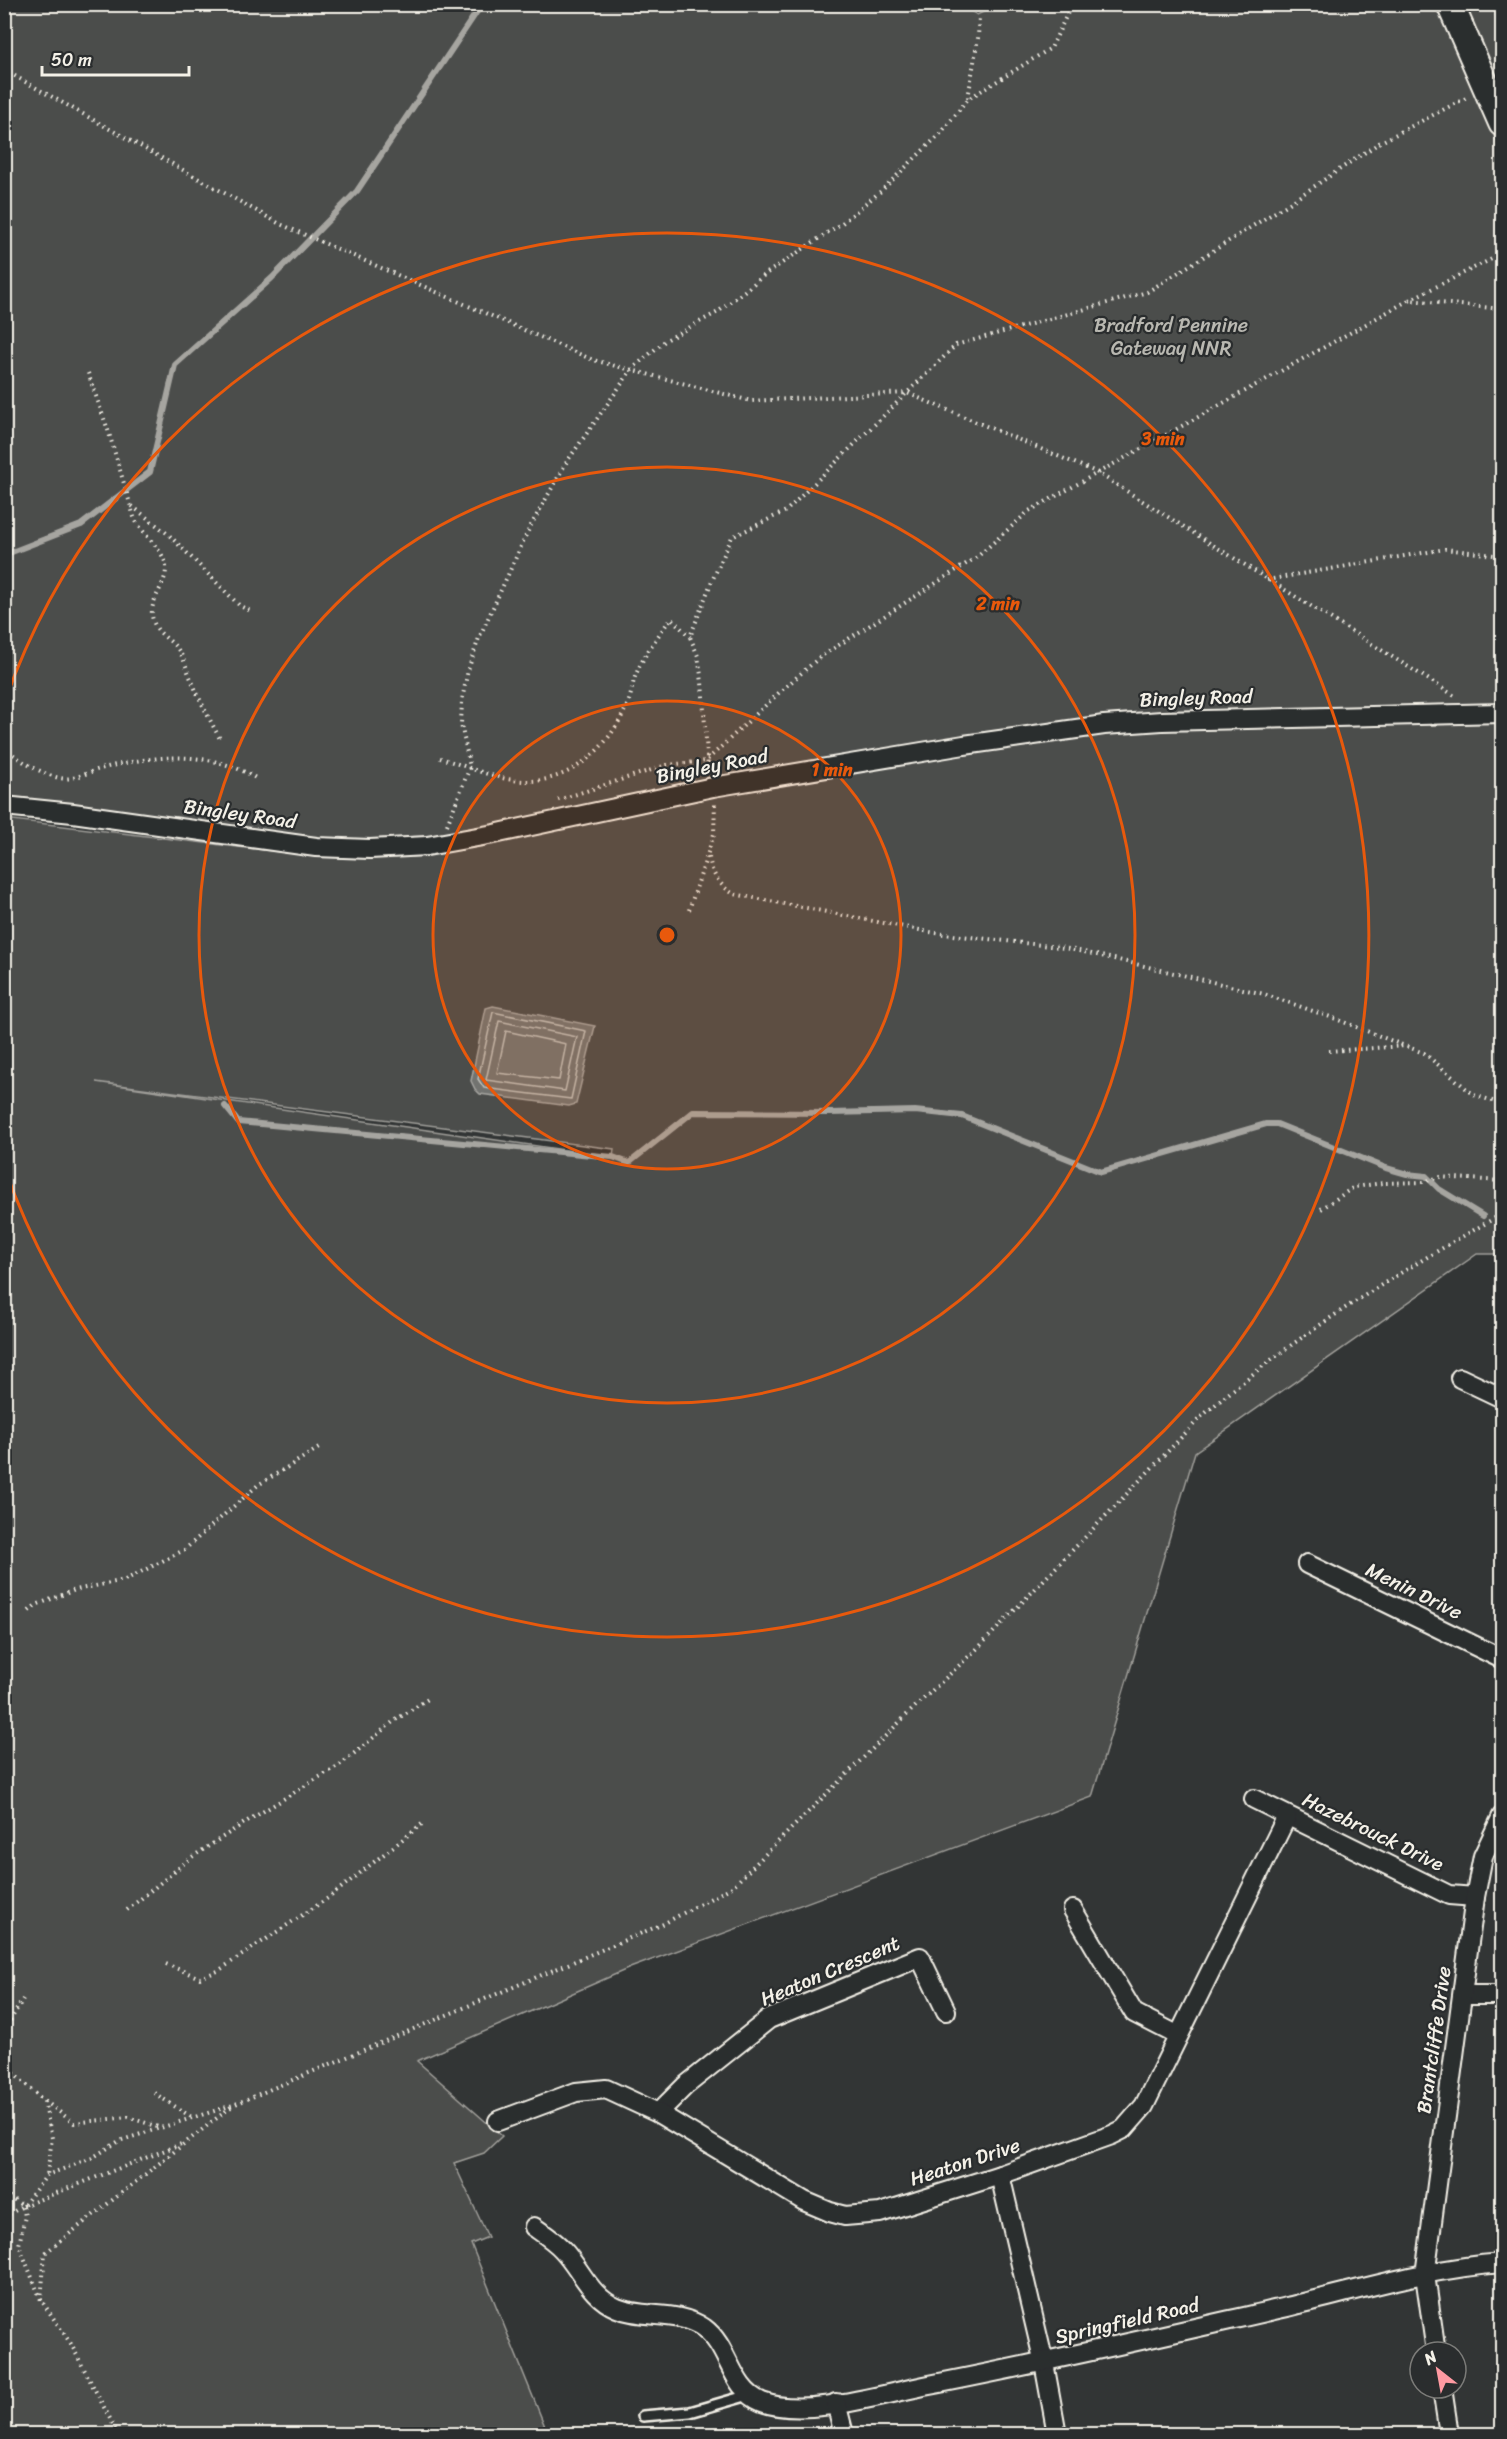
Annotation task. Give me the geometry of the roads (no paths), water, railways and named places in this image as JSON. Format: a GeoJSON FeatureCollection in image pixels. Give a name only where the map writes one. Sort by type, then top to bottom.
{"type":"FeatureCollection","features":[{"type":"Feature","properties":{"kind":"street"},"geometry":{"type":"LineString","coordinates":[[1450,4],[1503,123]]}},
{"type":"Feature","properties":{"kind":"street","name":"Bingley Road"},"geometry":{"type":"LineString","coordinates":[[4,806],[73,813],[316,848],[370,849],[427,846],[713,787],[964,745],[1104,725],[1162,721],[1503,713]]}},
{"type":"Feature","properties":{"kind":"street"},"geometry":{"type":"LineString","coordinates":[[1460,1378],[1503,1398]]}},
{"type":"Feature","properties":{"kind":"street","name":"Menin Drive"},"geometry":{"type":"LineString","coordinates":[[1306,1564],[1503,1659]]}},
{"type":"Feature","properties":{"kind":"street","name":"Hazebrouck Drive"},"geometry":{"type":"LineString","coordinates":[[1254,1799],[1449,1894],[1475,1897]]}},
{"type":"Feature","properties":{"kind":"street","name":"Heaton Drive"},"geometry":{"type":"LineString","coordinates":[[498,2121],[576,2092],[606,2089],[658,2113],[804,2200],[824,2210],[845,2216],[880,2213],[1000,2175],[1125,2129],[1144,2106],[1177,2035],[1287,1816]]}},
{"type":"Feature","properties":{"kind":"street","name":"Brantcliffe Drive"},"geometry":{"type":"LineString","coordinates":[[1434,2340],[1425,2275],[1464,1995],[1475,1897],[1483,1856],[1503,1816]]}},
{"type":"Feature","properties":{"kind":"street"},"geometry":{"type":"LineString","coordinates":[[1073,1910],[1134,2013],[1177,2035]]}},
{"type":"Feature","properties":{"kind":"street","name":"Heaton Crescent"},"geometry":{"type":"LineString","coordinates":[[658,2113],[685,2086],[769,2019],[920,1957],[946,2011]]}},
{"type":"Feature","properties":{"kind":"street"},"geometry":{"type":"LineString","coordinates":[[1464,1995],[1503,1995]]}},
{"type":"Feature","properties":{"kind":"street"},"geometry":{"type":"LineString","coordinates":[[1000,2175],[1044,2363],[1057,2434]]}},
{"type":"Feature","properties":{"kind":"street"},"geometry":{"type":"LineString","coordinates":[[534,2228],[564,2251],[584,2279],[604,2301],[624,2310],[695,2322],[707,2330],[715,2339],[734,2374],[755,2398]]}},
{"type":"Feature","properties":{"kind":"street","name":"Springfield Road"},"geometry":{"type":"LineString","coordinates":[[755,2398],[792,2408],[836,2403],[1044,2363],[1425,2275],[1503,2263]]}},
{"type":"Feature","properties":{"kind":"street"},"geometry":{"type":"LineString","coordinates":[[1444,2400],[1449,2434]]}},
{"type":"Feature","properties":{"kind":"street"},"geometry":{"type":"LineString","coordinates":[[836,2403],[844,2434]]}},
{"type":"Feature","properties":{"kind":"lane"},"geometry":{"type":"LineString","coordinates":[[643,2416],[690,2412],[755,2398]]}},
{"type":"Feature","properties":{"kind":"water"},"geometry":{"type":"Polygon","coordinates":[[[493,1006],[595,1026],[576,1104],[569,1106],[480,1094],[475,1089],[471,1081],[486,1008],[493,1006]]]}},
{"type":"Feature","properties":{"kind":"waterway"},"geometry":{"type":"LineString","coordinates":[[4,555],[81,525],[150,472],[175,365],[272,278],[357,191],[482,4]]}},
{"type":"Feature","properties":{"kind":"waterway"},"geometry":{"type":"LineString","coordinates":[[225,1106],[238,1122],[613,1157],[629,1163],[693,1112],[915,1111],[962,1116],[1101,1172],[1266,1124],[1277,1124],[1386,1168],[1426,1176],[1439,1189],[1483,1216]]}},
{"type":"Feature","properties":{"kind":"park label","name":"Bradford Pennine Gateway NNR"},"geometry":{"type":"Point","coordinates":[1171,336]}}]}
